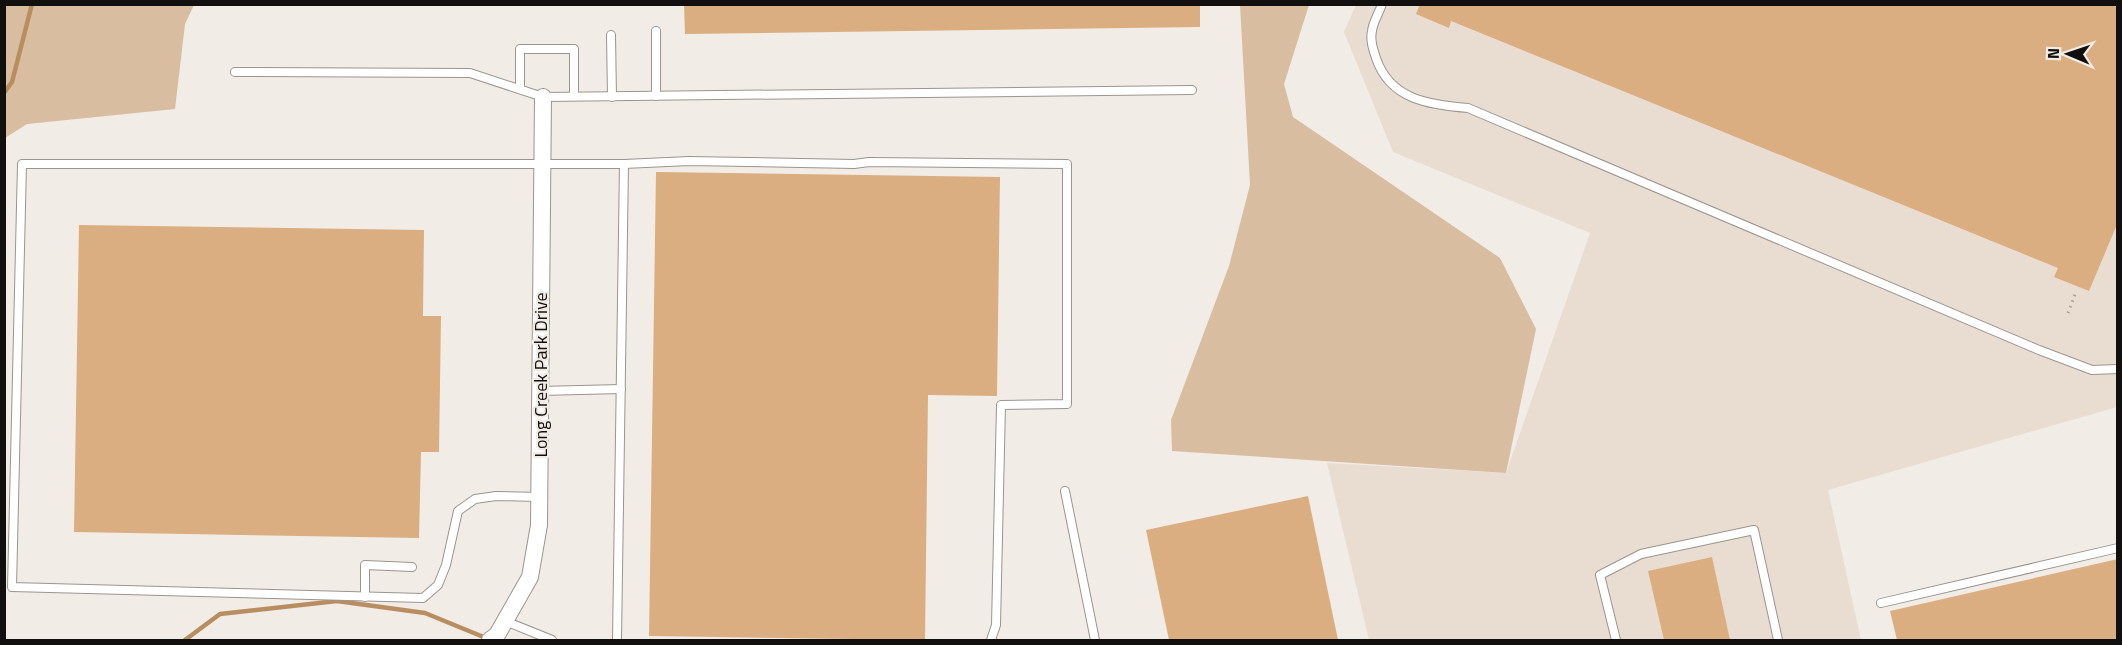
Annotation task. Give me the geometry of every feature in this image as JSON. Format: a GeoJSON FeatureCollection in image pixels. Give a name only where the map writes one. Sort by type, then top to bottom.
{"type":"FeatureCollection","features":[{"type":"Feature","properties":{"kind":"street","name":"Long Creek Park Drive"},"geometry":{"type":"LineString","coordinates":[[490,640],[497,635],[530,577],[539,525],[543,97]]}},
{"type":"Feature","properties":{"kind":"lane"},"geometry":{"type":"LineString","coordinates":[[1382,4],[1372,30],[1371,44],[1378,65],[1393,85],[1411,98],[1432,105],[1468,108],[2039,350],[2092,370],[2118,369]]}},
{"type":"Feature","properties":{"kind":"lane"},"geometry":{"type":"LineString","coordinates":[[656,31],[656,96]]}},
{"type":"Feature","properties":{"kind":"lane"},"geometry":{"type":"LineString","coordinates":[[610,35],[612,97]]}},
{"type":"Feature","properties":{"kind":"lane"},"geometry":{"type":"LineString","coordinates":[[520,88],[520,49],[574,49],[574,96]]}},
{"type":"Feature","properties":{"kind":"lane"},"geometry":{"type":"LineString","coordinates":[[235,72],[470,73],[543,97],[1192,90]]}},
{"type":"Feature","properties":{"kind":"lane"},"geometry":{"type":"LineString","coordinates":[[540,497],[496,496],[475,499],[459,510],[446,565],[438,585],[423,598],[12,587],[22,164],[624,164],[689,161],[1067,164],[1067,405],[1000,405],[996,626],[991,640]]}},
{"type":"Feature","properties":{"kind":"lane"},"geometry":{"type":"LineString","coordinates":[[617,640],[624,164]]}},
{"type":"Feature","properties":{"kind":"lane"},"geometry":{"type":"LineString","coordinates":[[540,391],[621,389]]}},
{"type":"Feature","properties":{"kind":"lane"},"geometry":{"type":"LineString","coordinates":[[1065,491],[1095,640]]}},
{"type":"Feature","properties":{"kind":"lane"},"geometry":{"type":"LineString","coordinates":[[1616,640],[1600,575],[1641,554],[1754,530],[1778,640]]}},
{"type":"Feature","properties":{"kind":"lane"},"geometry":{"type":"LineString","coordinates":[[1881,603],[2118,548]]}},
{"type":"Feature","properties":{"kind":"lane"},"geometry":{"type":"LineString","coordinates":[[365,597],[365,565],[412,567]]}},
{"type":"Feature","properties":{"kind":"lane"},"geometry":{"type":"LineString","coordinates":[[505,621],[552,640]]}},
{"type":"Feature","properties":{"kind":"path"},"geometry":{"type":"LineString","coordinates":[[2068,313],[2076,292]]}},
{"type":"Feature","properties":{"kind":"shaded area"},"geometry":{"type":"Polygon","coordinates":[[[5,4],[194,5],[185,24],[175,109],[27,124],[5,138],[5,4]]]}},
{"type":"Feature","properties":{"kind":"shaded area"},"geometry":{"type":"Polygon","coordinates":[[[1240,5],[1309,5],[1284,84],[1293,117],[1500,258],[1536,329],[1506,473],[1172,451],[1171,420],[1229,266],[1250,185],[1240,5]]]}},
{"type":"Feature","properties":{"kind":"shaded area"},"geometry":{"type":"Polygon","coordinates":[[[1356,5],[2117,5],[2117,407],[1828,490],[1861,640],[1369,640],[1327,463],[1506,473],[1590,233],[1393,152],[1344,32],[1356,5]]]}},
{"type":"Feature","properties":{"kind":"building"},"geometry":{"type":"Polygon","coordinates":[[[684,4],[1200,4],[1200,27],[685,34],[684,4]]]}},
{"type":"Feature","properties":{"kind":"building"},"geometry":{"type":"Polygon","coordinates":[[[1420,4],[2118,4],[2118,222],[2089,291],[2054,277],[2058,268],[1451,21],[1449,28],[1416,14],[1420,4]]]}},
{"type":"Feature","properties":{"kind":"building"},"geometry":{"type":"Polygon","coordinates":[[[656,172],[1000,177],[997,396],[928,395],[925,640],[649,636],[656,172]]]}},
{"type":"Feature","properties":{"kind":"building"},"geometry":{"type":"Polygon","coordinates":[[[79,225],[424,230],[423,316],[441,316],[439,452],[421,452],[419,538],[74,532],[79,225]]]}},
{"type":"Feature","properties":{"kind":"building"},"geometry":{"type":"Polygon","coordinates":[[[1308,496],[1338,640],[1169,640],[1146,530],[1308,496]]]}},
{"type":"Feature","properties":{"kind":"building"},"geometry":{"type":"Polygon","coordinates":[[[1712,557],[1730,640],[1664,640],[1648,571],[1712,557]]]}},
{"type":"Feature","properties":{"kind":"building"},"geometry":{"type":"Polygon","coordinates":[[[2118,559],[2118,640],[1897,640],[1890,611],[2118,559]]]}},
{"type":"Feature","properties":{"kind":"waterway"},"geometry":{"type":"LineString","coordinates":[[4,93],[12,82],[32,4]]}},
{"type":"Feature","properties":{"kind":"waterway"},"geometry":{"type":"LineString","coordinates":[[185,640],[220,614],[337,601],[425,613],[486,638]]}}]}
